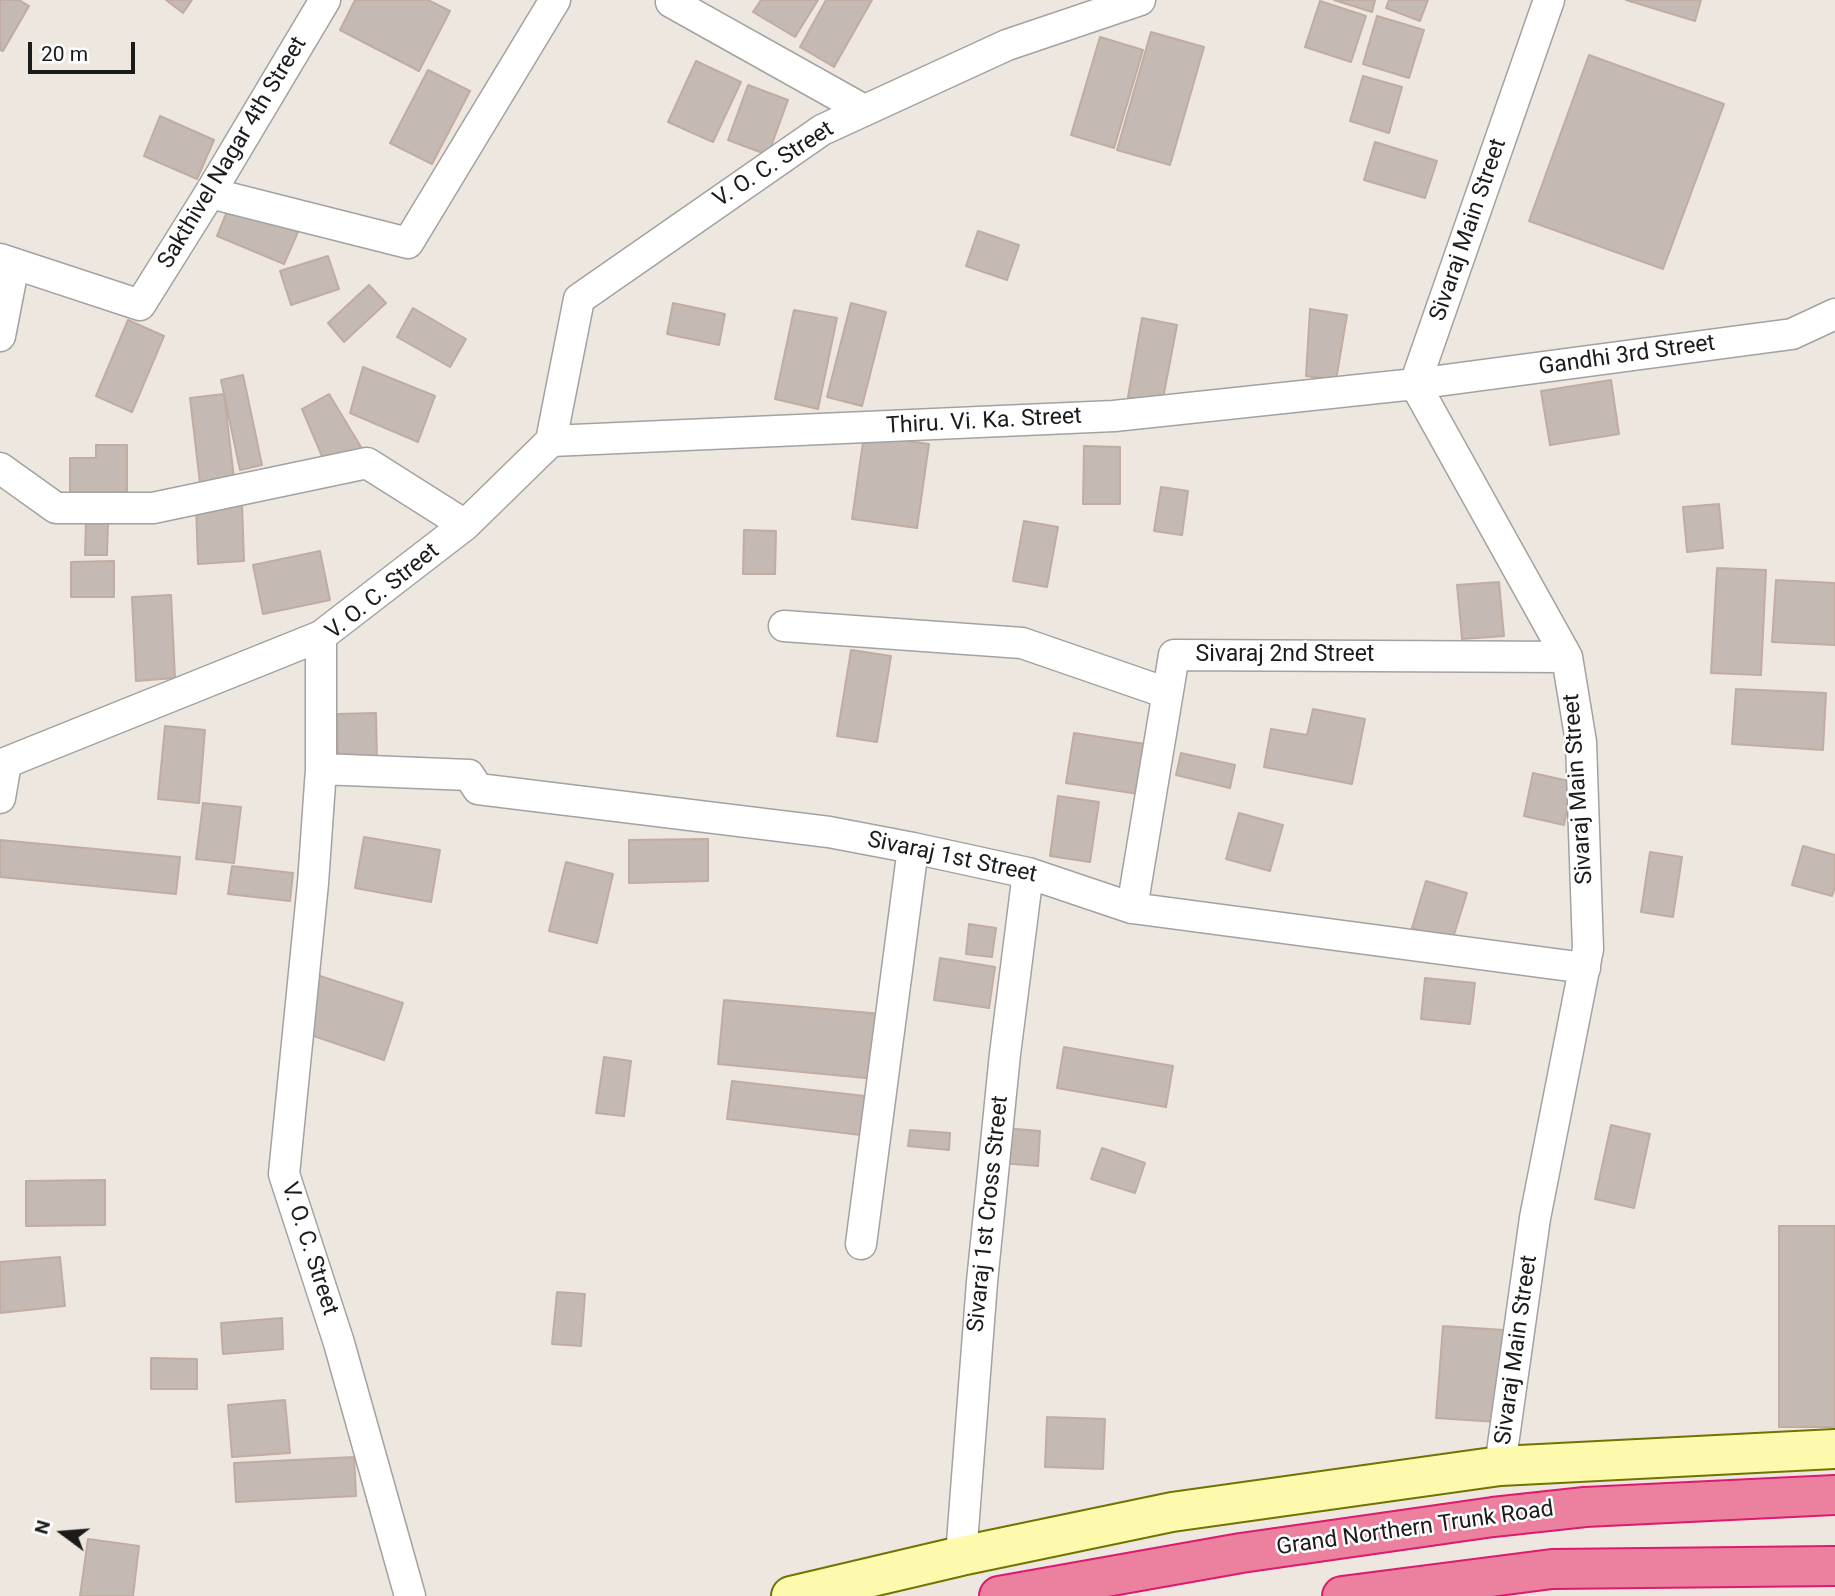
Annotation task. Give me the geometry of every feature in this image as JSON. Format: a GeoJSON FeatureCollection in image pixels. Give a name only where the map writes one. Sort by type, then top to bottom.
{"type":"FeatureCollection","features":[{"type":"Feature","properties":{"kind":"highway","name":"Grand Northern Trunk Road"},"geometry":{"type":"LineString","coordinates":[[999,1596],[1241,1553],[1493,1517],[1585,1507],[1835,1495]]}},
{"type":"Feature","properties":{"kind":"highway"},"geometry":{"type":"LineString","coordinates":[[1342,1596],[1552,1569],[1835,1566]]}},
{"type":"Feature","properties":{"kind":"street","name":"Sakthivel Nagar 4th Street"},"geometry":{"type":"LineString","coordinates":[[7,262],[139,305],[210,194],[325,0]]}},
{"type":"Feature","properties":{"kind":"street"},"geometry":{"type":"LineString","coordinates":[[210,194],[408,243],[555,0]]}},
{"type":"Feature","properties":{"kind":"street","name":"V. O. C. Street"},"geometry":{"type":"LineString","coordinates":[[410,1596],[339,1343],[284,1174],[313,883],[321,769],[321,636],[465,525],[551,441],[579,299],[822,130],[1007,45],[1140,0]]}},
{"type":"Feature","properties":{"kind":"street","name":"Sivaraj Main Street"},"geometry":{"type":"LineString","coordinates":[[1500,1466],[1535,1218],[1588,948],[1581,742],[1567,657],[1415,384],[1549,0]]}},
{"type":"Feature","properties":{"kind":"street"},"geometry":{"type":"LineString","coordinates":[[671,2],[864,110]]}},
{"type":"Feature","properties":{"kind":"street"},"geometry":{"type":"LineString","coordinates":[[0,336],[7,262]]}},
{"type":"Feature","properties":{"kind":"street","name":"Gandhi 3rd Street"},"geometry":{"type":"LineString","coordinates":[[1415,384],[1792,334],[1835,314]]}},
{"type":"Feature","properties":{"kind":"street","name":"Thiru. Vi. Ka. Street"},"geometry":{"type":"LineString","coordinates":[[551,441],[1114,416],[1415,384]]}},
{"type":"Feature","properties":{"kind":"street"},"geometry":{"type":"LineString","coordinates":[[0,468],[56,508],[153,508],[368,463],[465,525]]}},
{"type":"Feature","properties":{"kind":"street"},"geometry":{"type":"LineString","coordinates":[[785,626],[1022,643],[1167,693]]}},
{"type":"Feature","properties":{"kind":"street"},"geometry":{"type":"LineString","coordinates":[[0,798],[3,764],[321,636]]}},
{"type":"Feature","properties":{"kind":"street","name":"Sivaraj 2nd Street"},"geometry":{"type":"LineString","coordinates":[[1132,908],[1174,655],[1567,657]]}},
{"type":"Feature","properties":{"kind":"street","name":"Sivaraj 1st Street"},"geometry":{"type":"LineString","coordinates":[[321,769],[469,775],[478,789],[829,832],[913,848],[1028,873],[1132,908],[1585,968]]}},
{"type":"Feature","properties":{"kind":"street"},"geometry":{"type":"LineString","coordinates":[[861,1244],[913,848]]}},
{"type":"Feature","properties":{"kind":"street","name":"Sivaraj 1st Cross Street"},"geometry":{"type":"LineString","coordinates":[[961,1556],[982,1282],[1005,1054],[1028,873]]}},
{"type":"Feature","properties":{"kind":"street"},"geometry":{"type":"LineString","coordinates":[[791,1596],[961,1556],[1172,1512],[1500,1466],[1835,1449]]}},
{"type":"Feature","properties":{"kind":"building"},"geometry":{"type":"Polygon","coordinates":[[[0,0],[19,0],[29,6],[3,51],[0,50],[0,0]]]}},
{"type":"Feature","properties":{"kind":"building"},"geometry":{"type":"Polygon","coordinates":[[[166,0],[192,0],[183,13],[166,0]]]}},
{"type":"Feature","properties":{"kind":"building"},"geometry":{"type":"Polygon","coordinates":[[[355,0],[428,0],[450,11],[419,71],[340,30],[355,0]]]}},
{"type":"Feature","properties":{"kind":"building"},"geometry":{"type":"Polygon","coordinates":[[[761,0],[818,0],[795,37],[753,12],[761,0]]]}},
{"type":"Feature","properties":{"kind":"building"},"geometry":{"type":"Polygon","coordinates":[[[826,0],[872,0],[834,67],[800,47],[826,0]]]}},
{"type":"Feature","properties":{"kind":"building"},"geometry":{"type":"Polygon","coordinates":[[[1334,0],[1375,0],[1372,12],[1334,0]]]}},
{"type":"Feature","properties":{"kind":"building"},"geometry":{"type":"Polygon","coordinates":[[[1389,0],[1428,0],[1420,21],[1386,8],[1389,0]]]}},
{"type":"Feature","properties":{"kind":"building"},"geometry":{"type":"Polygon","coordinates":[[[1626,0],[1701,0],[1695,21],[1626,0]]]}},
{"type":"Feature","properties":{"kind":"building"},"geometry":{"type":"Polygon","coordinates":[[[1320,1],[1366,16],[1351,62],[1305,47],[1320,1]]]}},
{"type":"Feature","properties":{"kind":"building"},"geometry":{"type":"Polygon","coordinates":[[[1377,16],[1424,30],[1409,78],[1363,64],[1377,16]]]}},
{"type":"Feature","properties":{"kind":"building"},"geometry":{"type":"Polygon","coordinates":[[[1151,32],[1204,47],[1170,165],[1117,150],[1151,32]]]}},
{"type":"Feature","properties":{"kind":"building"},"geometry":{"type":"Polygon","coordinates":[[[1100,37],[1143,50],[1114,148],[1071,135],[1100,37]]]}},
{"type":"Feature","properties":{"kind":"building"},"geometry":{"type":"Polygon","coordinates":[[[1589,55],[1724,104],[1663,269],[1529,221],[1589,55]]]}},
{"type":"Feature","properties":{"kind":"building"},"geometry":{"type":"Polygon","coordinates":[[[696,61],[741,82],[713,142],[668,122],[696,61]]]}},
{"type":"Feature","properties":{"kind":"building"},"geometry":{"type":"Polygon","coordinates":[[[428,70],[470,91],[432,164],[390,143],[428,70]]]}},
{"type":"Feature","properties":{"kind":"building"},"geometry":{"type":"Polygon","coordinates":[[[1363,76],[1402,87],[1389,133],[1350,121],[1363,76]]]}},
{"type":"Feature","properties":{"kind":"building"},"geometry":{"type":"Polygon","coordinates":[[[748,85],[788,100],[768,155],[728,140],[748,85]]]}},
{"type":"Feature","properties":{"kind":"building"},"geometry":{"type":"Polygon","coordinates":[[[160,116],[214,140],[197,179],[144,156],[160,116]]]}},
{"type":"Feature","properties":{"kind":"building"},"geometry":{"type":"Polygon","coordinates":[[[1375,142],[1437,161],[1425,198],[1364,180],[1375,142]]]}},
{"type":"Feature","properties":{"kind":"building"},"geometry":{"type":"Polygon","coordinates":[[[230,204],[298,232],[284,264],[217,236],[230,204]]]}},
{"type":"Feature","properties":{"kind":"building"},"geometry":{"type":"Polygon","coordinates":[[[978,231],[1019,245],[1007,280],[966,266],[978,231]]]}},
{"type":"Feature","properties":{"kind":"building"},"geometry":{"type":"Polygon","coordinates":[[[328,256],[339,289],[291,305],[280,271],[328,256]]]}},
{"type":"Feature","properties":{"kind":"building"},"geometry":{"type":"Polygon","coordinates":[[[369,285],[386,303],[344,342],[328,323],[369,285]]]}},
{"type":"Feature","properties":{"kind":"building"},"geometry":{"type":"Polygon","coordinates":[[[673,303],[725,314],[719,345],[667,334],[673,303]]]}},
{"type":"Feature","properties":{"kind":"building"},"geometry":{"type":"Polygon","coordinates":[[[851,303],[886,312],[862,406],[827,397],[851,303]]]}},
{"type":"Feature","properties":{"kind":"building"},"geometry":{"type":"Polygon","coordinates":[[[413,308],[466,339],[450,367],[397,337],[413,308]]]}},
{"type":"Feature","properties":{"kind":"building"},"geometry":{"type":"Polygon","coordinates":[[[1310,309],[1347,315],[1336,380],[1306,376],[1310,309]]]}},
{"type":"Feature","properties":{"kind":"building"},"geometry":{"type":"Polygon","coordinates":[[[794,310],[837,318],[818,409],[775,399],[794,310]]]}},
{"type":"Feature","properties":{"kind":"building"},"geometry":{"type":"Polygon","coordinates":[[[1142,318],[1177,325],[1162,404],[1128,397],[1142,318]]]}},
{"type":"Feature","properties":{"kind":"building"},"geometry":{"type":"Polygon","coordinates":[[[128,320],[164,336],[132,412],[96,396],[128,320]]]}},
{"type":"Feature","properties":{"kind":"building"},"geometry":{"type":"Polygon","coordinates":[[[363,367],[435,396],[418,442],[350,413],[363,367]]]}},
{"type":"Feature","properties":{"kind":"building"},"geometry":{"type":"Polygon","coordinates":[[[243,375],[262,465],[240,470],[221,380],[243,375]]]}},
{"type":"Feature","properties":{"kind":"building"},"geometry":{"type":"Polygon","coordinates":[[[1611,380],[1619,434],[1550,445],[1541,391],[1611,380]]]}},
{"type":"Feature","properties":{"kind":"building"},"geometry":{"type":"Polygon","coordinates":[[[224,394],[234,478],[200,483],[190,398],[224,394]]]}},
{"type":"Feature","properties":{"kind":"building"},"geometry":{"type":"Polygon","coordinates":[[[329,394],[364,452],[324,461],[302,409],[329,394]]]}},
{"type":"Feature","properties":{"kind":"building"},"geometry":{"type":"Polygon","coordinates":[[[864,435],[929,444],[917,528],[852,519],[864,435]]]}},
{"type":"Feature","properties":{"kind":"building"},"geometry":{"type":"Polygon","coordinates":[[[96,445],[127,445],[127,492],[70,492],[70,458],[96,458],[96,445]]]}},
{"type":"Feature","properties":{"kind":"building"},"geometry":{"type":"Polygon","coordinates":[[[1084,446],[1120,447],[1120,504],[1083,504],[1084,446]]]}},
{"type":"Feature","properties":{"kind":"building"},"geometry":{"type":"Polygon","coordinates":[[[1161,487],[1188,491],[1182,535],[1154,531],[1161,487]]]}},
{"type":"Feature","properties":{"kind":"building"},"geometry":{"type":"Polygon","coordinates":[[[242,503],[244,561],[198,564],[196,505],[242,503]]]}},
{"type":"Feature","properties":{"kind":"building"},"geometry":{"type":"Polygon","coordinates":[[[1719,504],[1723,548],[1687,552],[1683,507],[1719,504]]]}},
{"type":"Feature","properties":{"kind":"building"},"geometry":{"type":"Polygon","coordinates":[[[86,520],[108,521],[107,555],[85,555],[86,520]]]}},
{"type":"Feature","properties":{"kind":"building"},"geometry":{"type":"Polygon","coordinates":[[[1024,521],[1058,527],[1047,587],[1013,581],[1024,521]]]}},
{"type":"Feature","properties":{"kind":"building"},"geometry":{"type":"Polygon","coordinates":[[[744,530],[776,531],[775,574],[743,574],[744,530]]]}},
{"type":"Feature","properties":{"kind":"building"},"geometry":{"type":"Polygon","coordinates":[[[320,551],[330,600],[263,614],[253,565],[320,551]]]}},
{"type":"Feature","properties":{"kind":"building"},"geometry":{"type":"Polygon","coordinates":[[[114,561],[114,597],[71,597],[71,562],[114,561]]]}},
{"type":"Feature","properties":{"kind":"building"},"geometry":{"type":"Polygon","coordinates":[[[1717,568],[1766,570],[1761,675],[1711,673],[1717,568]]]}},
{"type":"Feature","properties":{"kind":"building"},"geometry":{"type":"Polygon","coordinates":[[[1776,580],[1835,583],[1835,645],[1772,642],[1776,580]]]}},
{"type":"Feature","properties":{"kind":"building"},"geometry":{"type":"Polygon","coordinates":[[[1499,582],[1504,636],[1462,639],[1457,585],[1499,582]]]}},
{"type":"Feature","properties":{"kind":"building"},"geometry":{"type":"Polygon","coordinates":[[[171,595],[175,678],[136,681],[132,597],[171,595]]]}},
{"type":"Feature","properties":{"kind":"building"},"geometry":{"type":"Polygon","coordinates":[[[851,650],[891,656],[877,742],[837,736],[851,650]]]}},
{"type":"Feature","properties":{"kind":"building"},"geometry":{"type":"Polygon","coordinates":[[[1736,689],[1826,693],[1823,750],[1732,744],[1736,689]]]}},
{"type":"Feature","properties":{"kind":"building"},"geometry":{"type":"Polygon","coordinates":[[[1313,709],[1365,719],[1352,784],[1264,767],[1271,729],[1307,735],[1313,709]]]}},
{"type":"Feature","properties":{"kind":"building"},"geometry":{"type":"Polygon","coordinates":[[[376,713],[377,760],[338,760],[337,714],[376,713]]]}},
{"type":"Feature","properties":{"kind":"building"},"geometry":{"type":"Polygon","coordinates":[[[165,726],[205,730],[199,803],[158,799],[165,726]]]}},
{"type":"Feature","properties":{"kind":"building"},"geometry":{"type":"Polygon","coordinates":[[[1074,733],[1152,745],[1145,795],[1066,783],[1074,733]]]}},
{"type":"Feature","properties":{"kind":"building"},"geometry":{"type":"Polygon","coordinates":[[[1181,753],[1235,765],[1230,788],[1176,775],[1181,753]]]}},
{"type":"Feature","properties":{"kind":"building"},"geometry":{"type":"Polygon","coordinates":[[[1533,773],[1573,782],[1564,825],[1524,816],[1533,773]]]}},
{"type":"Feature","properties":{"kind":"building"},"geometry":{"type":"Polygon","coordinates":[[[1058,796],[1099,802],[1090,862],[1050,856],[1058,796]]]}},
{"type":"Feature","properties":{"kind":"building"},"geometry":{"type":"Polygon","coordinates":[[[203,803],[241,807],[234,863],[196,859],[203,803]]]}},
{"type":"Feature","properties":{"kind":"building"},"geometry":{"type":"Polygon","coordinates":[[[1239,813],[1283,825],[1270,871],[1226,859],[1239,813]]]}},
{"type":"Feature","properties":{"kind":"building"},"geometry":{"type":"Polygon","coordinates":[[[364,837],[440,850],[431,902],[355,888],[364,837]]]}},
{"type":"Feature","properties":{"kind":"building"},"geometry":{"type":"Polygon","coordinates":[[[708,839],[708,881],[629,883],[629,840],[708,839]]]}},
{"type":"Feature","properties":{"kind":"building"},"geometry":{"type":"Polygon","coordinates":[[[0,840],[180,857],[176,894],[0,877],[0,840]]]}},
{"type":"Feature","properties":{"kind":"building"},"geometry":{"type":"Polygon","coordinates":[[[1803,846],[1835,855],[1835,887],[1832,896],[1792,885],[1803,846]]]}},
{"type":"Feature","properties":{"kind":"building"},"geometry":{"type":"Polygon","coordinates":[[[1650,852],[1682,857],[1673,917],[1641,912],[1650,852]]]}},
{"type":"Feature","properties":{"kind":"building"},"geometry":{"type":"Polygon","coordinates":[[[566,862],[613,874],[597,943],[549,931],[566,862]]]}},
{"type":"Feature","properties":{"kind":"building"},"geometry":{"type":"Polygon","coordinates":[[[232,866],[293,873],[290,901],[228,894],[232,866]]]}},
{"type":"Feature","properties":{"kind":"building"},"geometry":{"type":"Polygon","coordinates":[[[1426,881],[1467,893],[1452,941],[1412,928],[1426,881]]]}},
{"type":"Feature","properties":{"kind":"building"},"geometry":{"type":"Polygon","coordinates":[[[969,924],[996,928],[992,957],[966,954],[969,924]]]}},
{"type":"Feature","properties":{"kind":"building"},"geometry":{"type":"Polygon","coordinates":[[[940,958],[995,967],[989,1008],[934,1000],[940,958]]]}},
{"type":"Feature","properties":{"kind":"building"},"geometry":{"type":"Polygon","coordinates":[[[320,976],[403,1003],[384,1060],[302,1032],[320,976]]]}},
{"type":"Feature","properties":{"kind":"building"},"geometry":{"type":"Polygon","coordinates":[[[1425,978],[1475,983],[1470,1024],[1421,1019],[1425,978]]]}},
{"type":"Feature","properties":{"kind":"building"},"geometry":{"type":"Polygon","coordinates":[[[724,1000],[882,1014],[876,1079],[718,1064],[724,1000]]]}},
{"type":"Feature","properties":{"kind":"building"},"geometry":{"type":"Polygon","coordinates":[[[1064,1047],[1173,1066],[1166,1107],[1057,1088],[1064,1047]]]}},
{"type":"Feature","properties":{"kind":"building"},"geometry":{"type":"Polygon","coordinates":[[[604,1057],[631,1061],[624,1116],[596,1113],[604,1057]]]}},
{"type":"Feature","properties":{"kind":"building"},"geometry":{"type":"Polygon","coordinates":[[[732,1081],[865,1096],[861,1135],[727,1119],[732,1081]]]}},
{"type":"Feature","properties":{"kind":"building"},"geometry":{"type":"Polygon","coordinates":[[[1611,1125],[1650,1134],[1634,1208],[1595,1199],[1611,1125]]]}},
{"type":"Feature","properties":{"kind":"building"},"geometry":{"type":"Polygon","coordinates":[[[1004,1128],[1040,1131],[1038,1166],[1001,1163],[1004,1128]]]}},
{"type":"Feature","properties":{"kind":"building"},"geometry":{"type":"Polygon","coordinates":[[[910,1130],[950,1133],[949,1150],[908,1146],[910,1130]]]}},
{"type":"Feature","properties":{"kind":"building"},"geometry":{"type":"Polygon","coordinates":[[[1102,1148],[1145,1163],[1135,1193],[1091,1179],[1102,1148]]]}},
{"type":"Feature","properties":{"kind":"building"},"geometry":{"type":"Polygon","coordinates":[[[105,1180],[105,1225],[26,1226],[26,1181],[105,1180]]]}},
{"type":"Feature","properties":{"kind":"building"},"geometry":{"type":"Polygon","coordinates":[[[1779,1226],[1835,1226],[1835,1427],[1779,1427],[1779,1226]]]}},
{"type":"Feature","properties":{"kind":"building"},"geometry":{"type":"Polygon","coordinates":[[[60,1257],[65,1306],[0,1313],[0,1262],[60,1257]]]}},
{"type":"Feature","properties":{"kind":"building"},"geometry":{"type":"Polygon","coordinates":[[[557,1292],[585,1294],[581,1346],[552,1344],[557,1292]]]}},
{"type":"Feature","properties":{"kind":"building"},"geometry":{"type":"Polygon","coordinates":[[[282,1318],[283,1349],[223,1354],[221,1323],[282,1318]]]}},
{"type":"Feature","properties":{"kind":"building"},"geometry":{"type":"Polygon","coordinates":[[[1443,1326],[1504,1330],[1498,1422],[1436,1418],[1443,1326]]]}},
{"type":"Feature","properties":{"kind":"building"},"geometry":{"type":"Polygon","coordinates":[[[151,1358],[197,1359],[197,1389],[151,1389],[151,1358]]]}},
{"type":"Feature","properties":{"kind":"building"},"geometry":{"type":"Polygon","coordinates":[[[285,1400],[290,1453],[232,1457],[228,1405],[285,1400]]]}},
{"type":"Feature","properties":{"kind":"building"},"geometry":{"type":"Polygon","coordinates":[[[1047,1417],[1105,1419],[1103,1469],[1045,1467],[1047,1417]]]}},
{"type":"Feature","properties":{"kind":"building"},"geometry":{"type":"Polygon","coordinates":[[[354,1457],[356,1496],[236,1502],[234,1463],[354,1457]]]}},
{"type":"Feature","properties":{"kind":"building"},"geometry":{"type":"Polygon","coordinates":[[[88,1539],[139,1546],[133,1596],[80,1596],[88,1539]]]}}]}
